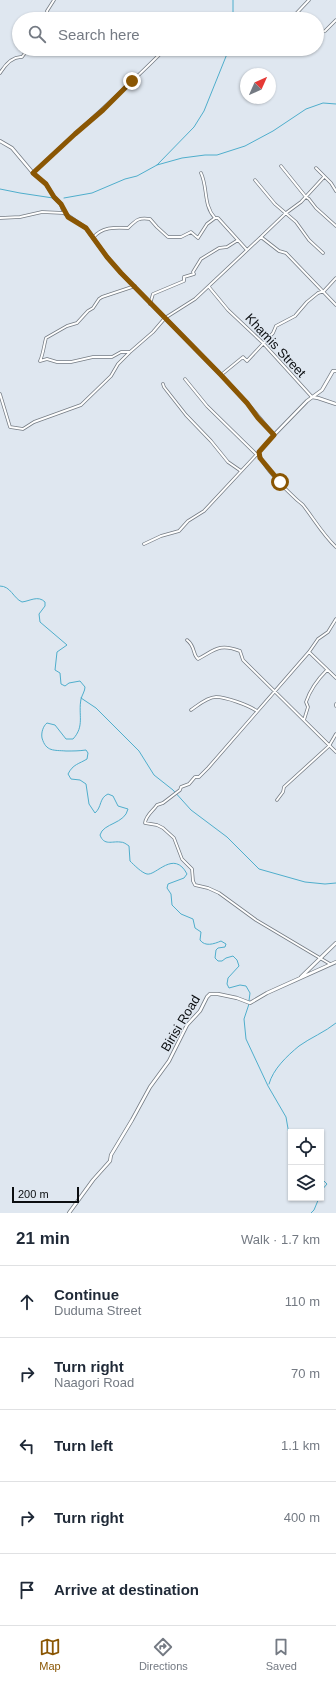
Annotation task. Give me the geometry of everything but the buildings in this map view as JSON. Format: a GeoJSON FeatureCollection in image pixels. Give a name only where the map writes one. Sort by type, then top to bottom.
{"type":"FeatureCollection","features":[{"type":"Feature","properties":{"kind":"street"},"geometry":{"type":"LineString","coordinates":[[47,12],[54,0]]}},
{"type":"Feature","properties":{"kind":"street"},"geometry":{"type":"LineString","coordinates":[[298,12],[309,0]]}},
{"type":"Feature","properties":{"kind":"street"},"geometry":{"type":"LineString","coordinates":[[324,31],[336,20]]}},
{"type":"Feature","properties":{"kind":"street"},"geometry":{"type":"LineString","coordinates":[[0,73],[4,66],[15,58],[23,56]]}},
{"type":"Feature","properties":{"kind":"street"},"geometry":{"type":"LineString","coordinates":[[33,173],[103,110],[158,56]]}},
{"type":"Feature","properties":{"kind":"street"},"geometry":{"type":"LineString","coordinates":[[0,141],[12,148],[33,173],[46,184],[54,197],[61,204],[64,213]]}},
{"type":"Feature","properties":{"kind":"street"},"geometry":{"type":"LineString","coordinates":[[281,166],[316,208],[336,226]]}},
{"type":"Feature","properties":{"kind":"street"},"geometry":{"type":"LineString","coordinates":[[316,168],[336,191]]}},
{"type":"Feature","properties":{"kind":"street"},"geometry":{"type":"LineString","coordinates":[[201,173],[205,183],[206,200],[212,214],[215,218],[218,218],[247,250]]}},
{"type":"Feature","properties":{"kind":"street"},"geometry":{"type":"LineString","coordinates":[[0,394],[10,427],[23,429],[34,422],[81,405],[111,376],[118,364],[153,332],[165,318],[195,299],[286,213],[306,197],[324,177]]}},
{"type":"Feature","properties":{"kind":"street"},"geometry":{"type":"LineString","coordinates":[[255,180],[275,204],[286,213],[323,253]]}},
{"type":"Feature","properties":{"kind":"street"},"geometry":{"type":"LineString","coordinates":[[0,218],[20,217],[42,212],[64,213],[86,228],[107,257],[150,304],[221,375],[274,435]]}},
{"type":"Feature","properties":{"kind":"street"},"geometry":{"type":"LineString","coordinates":[[93,238],[97,233],[113,227],[128,228],[136,220],[143,217],[150,219],[168,237],[181,237],[192,232],[198,238],[207,224],[215,218]]}},
{"type":"Feature","properties":{"kind":"street"},"geometry":{"type":"LineString","coordinates":[[261,237],[279,251],[286,253],[336,305]]}},
{"type":"Feature","properties":{"kind":"street"},"geometry":{"type":"LineString","coordinates":[[150,304],[153,294],[184,281],[184,278],[194,274],[193,272],[201,259],[219,248],[227,247],[238,240]]}},
{"type":"Feature","properties":{"kind":"street"},"geometry":{"type":"LineString","coordinates":[[221,375],[243,357],[248,361],[273,333],[276,326],[295,316],[307,302],[318,292],[324,291],[336,278]]}},
{"type":"Feature","properties":{"kind":"street"},"geometry":{"type":"LineString","coordinates":[[130,352],[122,352],[112,357],[93,357],[71,362],[57,362],[47,359],[40,361],[46,338],[67,326],[77,323],[102,297],[135,286]]}},
{"type":"Feature","properties":{"kind":"street","name":"Khamis Street"},"geometry":{"type":"LineString","coordinates":[[208,287],[228,310],[264,343],[279,362],[294,376],[300,386],[312,397],[336,404]]}},
{"type":"Feature","properties":{"kind":"street"},"geometry":{"type":"LineString","coordinates":[[144,544],[161,536],[179,531],[188,521],[204,511],[274,435],[326,385],[333,371],[336,370]]}},
{"type":"Feature","properties":{"kind":"street"},"geometry":{"type":"LineString","coordinates":[[185,379],[204,400],[207,406],[256,456],[260,458],[297,501],[303,505],[310,516],[336,547]]}},
{"type":"Feature","properties":{"kind":"street"},"geometry":{"type":"LineString","coordinates":[[163,384],[186,416],[212,441],[228,462],[241,471]]}},
{"type":"Feature","properties":{"kind":"street"},"geometry":{"type":"LineString","coordinates":[[259,452],[260,458]]}},
{"type":"Feature","properties":{"kind":"street"},"geometry":{"type":"LineString","coordinates":[[331,964],[320,959],[256,920],[219,893],[208,888],[195,885],[193,881],[192,869],[182,859],[174,838],[164,828],[145,823],[147,817],[157,805],[163,804],[180,790],[181,787],[189,784],[195,777],[199,777],[222,753],[257,710],[309,652],[318,639],[328,632],[336,619]]}},
{"type":"Feature","properties":{"kind":"street"},"geometry":{"type":"LineString","coordinates":[[186,640],[192,644],[195,657],[198,659],[205,656],[210,650],[216,648],[232,648],[240,651],[243,660],[336,752]]}},
{"type":"Feature","properties":{"kind":"street"},"geometry":{"type":"LineString","coordinates":[[309,652],[320,660],[327,670],[336,678]]}},
{"type":"Feature","properties":{"kind":"street"},"geometry":{"type":"LineString","coordinates":[[304,720],[308,707],[306,702],[307,699],[312,693],[315,683],[327,670]]}},
{"type":"Feature","properties":{"kind":"street"},"geometry":{"type":"LineString","coordinates":[[191,710],[203,702],[215,697],[248,705],[257,710]]}},
{"type":"Feature","properties":{"kind":"street"},"geometry":{"type":"LineString","coordinates":[[277,800],[283,792],[284,787],[329,746],[336,734]]}},
{"type":"Feature","properties":{"kind":"street"},"geometry":{"type":"LineString","coordinates":[[300,978],[336,943]]}},
{"type":"Feature","properties":{"kind":"street"},"geometry":{"type":"LineString","coordinates":[[300,978],[336,962]]}},
{"type":"Feature","properties":{"kind":"street","name":"Birisi Road"},"geometry":{"type":"LineString","coordinates":[[70,1213],[93,1180],[110,1161],[112,1153],[154,1081],[169,1061],[187,1025],[200,1011],[207,997],[210,994],[218,994],[250,1002],[300,978]]}},
{"type":"Feature","properties":{"kind":"waterway"},"geometry":{"type":"LineString","coordinates":[[233,0],[233,12]]}},
{"type":"Feature","properties":{"kind":"waterway"},"geometry":{"type":"LineString","coordinates":[[64,198],[92,193],[125,179],[137,176],[157,165],[194,127],[204,111],[226,56]]}},
{"type":"Feature","properties":{"kind":"waterway"},"geometry":{"type":"LineString","coordinates":[[157,165],[182,158],[217,155],[245,146],[273,131],[306,109],[323,103],[336,104]]}},
{"type":"Feature","properties":{"kind":"waterway"},"geometry":{"type":"LineString","coordinates":[[0,189],[53,198]]}},
{"type":"Feature","properties":{"kind":"waterway"},"geometry":{"type":"LineString","coordinates":[[0,586],[7,588],[22,602],[34,599],[40,599],[45,602],[45,606],[39,614],[40,622],[67,645],[57,652],[55,670],[60,673],[61,684],[65,686],[69,683],[80,681],[85,687],[81,699],[80,725],[77,734],[73,739],[66,739],[55,725],[47,723],[42,732],[44,743],[48,748],[54,750],[86,750],[88,753],[87,759],[74,766],[68,774],[71,779],[80,780],[86,784],[89,804],[95,813],[103,798],[108,794],[113,796],[118,806],[128,809],[123,818],[102,831],[100,835],[104,841],[123,842],[129,846],[130,861],[140,871],[147,874],[151,874],[166,865],[177,864],[182,867],[187,874],[184,878],[168,884],[167,888],[171,894],[172,905],[181,914],[193,919],[195,928],[201,932],[200,940],[204,944],[221,941],[226,944],[225,947],[218,948],[216,950],[215,958],[218,961],[222,961],[233,956],[237,960],[239,966],[228,978],[227,984],[229,988],[240,985],[246,986],[250,993],[249,1001]]}},
{"type":"Feature","properties":{"kind":"waterway"},"geometry":{"type":"LineString","coordinates":[[81,698],[96,708],[139,751],[154,775],[173,790],[191,810],[227,837],[259,869],[305,882],[325,884],[336,883]]}},
{"type":"Feature","properties":{"kind":"waterway"},"geometry":{"type":"LineString","coordinates":[[249,1004],[244,1019],[246,1039],[268,1086],[286,1117],[288,1129]]}},
{"type":"Feature","properties":{"kind":"waterway"},"geometry":{"type":"LineString","coordinates":[[269,1084],[277,1068],[290,1054],[303,1043],[336,1023]]}},
{"type":"Feature","properties":{"kind":"waterway"},"geometry":{"type":"LineString","coordinates":[[324,1181],[327,1184],[324,1188]]}},
{"type":"Feature","properties":{"kind":"waterway"},"geometry":{"type":"LineString","coordinates":[[311,1213],[318,1201]]}},
{"type":"Feature","properties":{"kind":"route"},"geometry":{"type":"LineString","coordinates":[[132,81],[103,110],[92,118],[33,173],[46,184],[54,197],[61,204],[64,213],[86,228],[107,257],[121,273],[221,375],[274,435],[259,452],[260,458],[280,482]]}}]}
